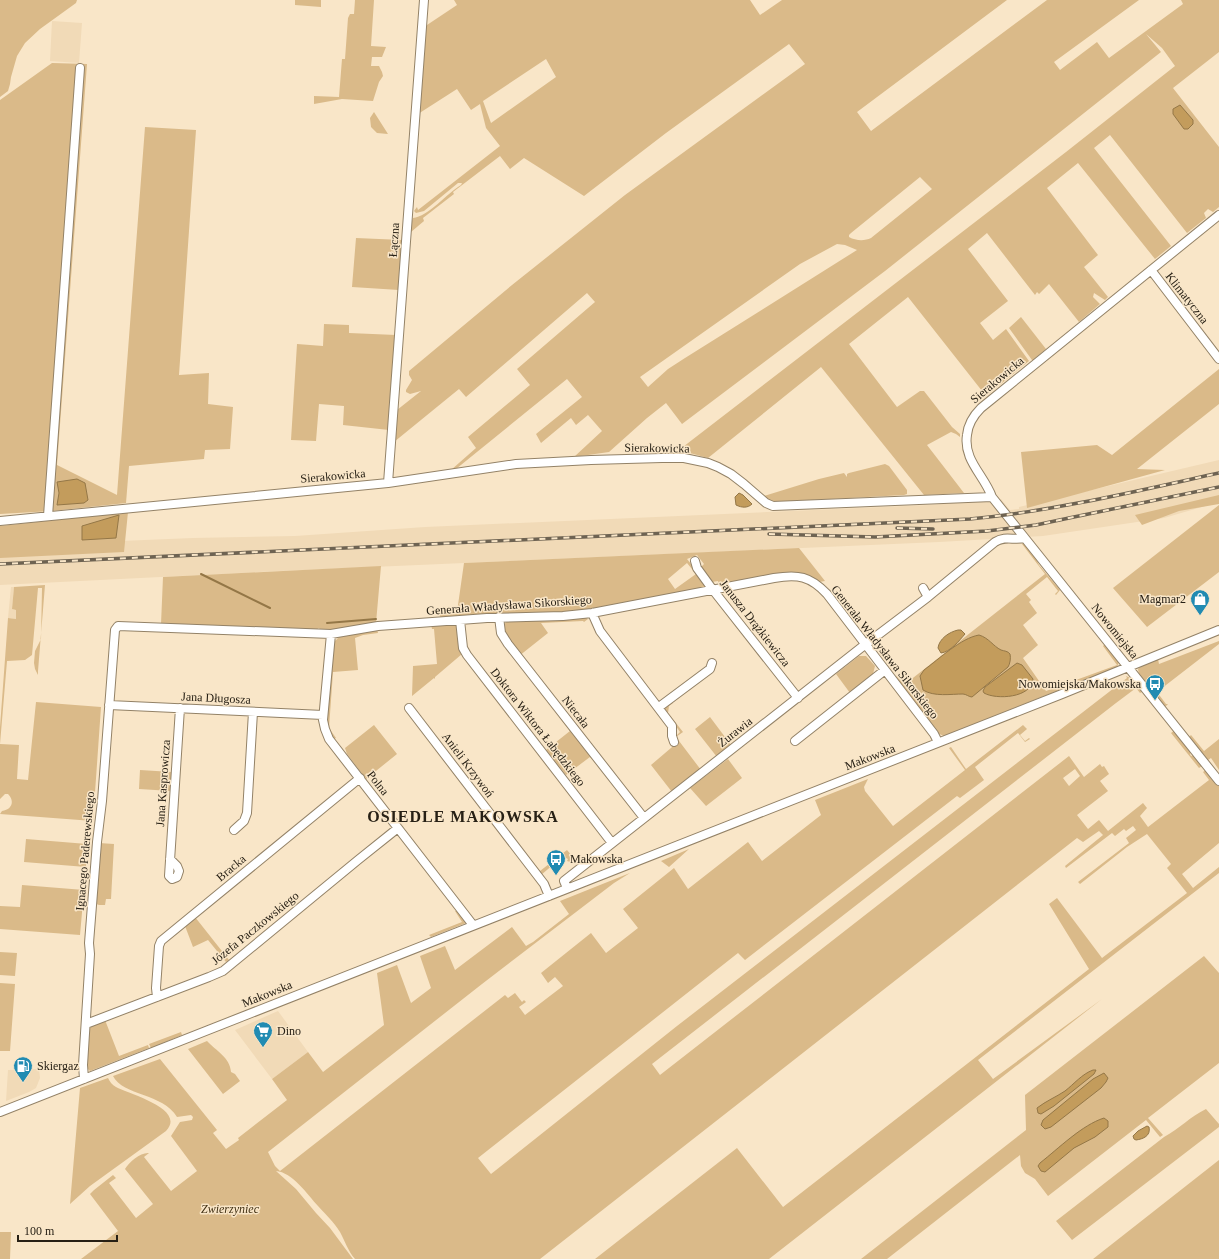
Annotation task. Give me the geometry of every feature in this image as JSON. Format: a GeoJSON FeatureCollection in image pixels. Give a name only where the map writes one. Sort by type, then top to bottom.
{"type":"FeatureCollection","features":[{"type":"Feature","properties":{"kind":"street","name":"Łączna"},"geometry":{"type":"LineString","coordinates":[[388,483],[424,0]]}},
{"type":"Feature","properties":{"kind":"street"},"geometry":{"type":"LineString","coordinates":[[48,516],[80,68]]}},
{"type":"Feature","properties":{"kind":"street","name":"Sierakowicka"},"geometry":{"type":"LineString","coordinates":[[0,521],[388,483],[516,464],[592,460],[684,458],[708,462],[735,477],[766,503],[773,506],[992,497],[968,454],[966,443],[967,434],[974,415],[986,403],[1219,215]]}},
{"type":"Feature","properties":{"kind":"street","name":"Klimatyczna"},"geometry":{"type":"LineString","coordinates":[[1151,270],[1219,359]]}},
{"type":"Feature","properties":{"kind":"street","name":"Nowomiejska"},"geometry":{"type":"LineString","coordinates":[[992,497],[1219,781]]}},
{"type":"Feature","properties":{"kind":"street","name":"Żurawia"},"geometry":{"type":"LineString","coordinates":[[567,888],[564,880],[612,844],[865,644],[928,597],[998,540],[1008,538],[1024,538]]}},
{"type":"Feature","properties":{"kind":"street","name":"Janusza Drążkiewicza"},"geometry":{"type":"LineString","coordinates":[[695,561],[697,568],[713,590],[798,698]]}},
{"type":"Feature","properties":{"kind":"street","name":"Generała Władysława Sikorskiego"},"geometry":{"type":"LineString","coordinates":[[118,626],[331,634],[378,626],[499,617],[563,616],[592,613],[788,576],[804,578],[815,583],[827,594],[938,742]]}},
{"type":"Feature","properties":{"kind":"street"},"geometry":{"type":"LineString","coordinates":[[923,588],[928,597]]}},
{"type":"Feature","properties":{"kind":"street"},"geometry":{"type":"LineString","coordinates":[[592,613],[600,631],[673,727],[672,736],[674,742]]}},
{"type":"Feature","properties":{"kind":"street","name":"Niecała"},"geometry":{"type":"LineString","coordinates":[[499,617],[501,633],[508,644],[644,818]]}},
{"type":"Feature","properties":{"kind":"street","name":"Doktora Wiktora Łabędzkiego"},"geometry":{"type":"LineString","coordinates":[[460,620],[463,648],[467,656],[612,844]]}},
{"type":"Feature","properties":{"kind":"street","name":"Ignacego Paderewskiego"},"geometry":{"type":"LineString","coordinates":[[84,1079],[83,1065],[90,935],[115,630],[118,626]]}},
{"type":"Feature","properties":{"kind":"street","name":"Makowska"},"geometry":{"type":"LineString","coordinates":[[0,1112],[1219,630]]}},
{"type":"Feature","properties":{"kind":"street","name":"Polna"},"geometry":{"type":"LineString","coordinates":[[331,634],[323,715],[323,725],[329,738],[473,925]]}},
{"type":"Feature","properties":{"kind":"street"},"geometry":{"type":"LineString","coordinates":[[659,707],[710,669],[712,663]]}},
{"type":"Feature","properties":{"kind":"street"},"geometry":{"type":"LineString","coordinates":[[795,741],[885,670]]}},
{"type":"Feature","properties":{"kind":"street","name":"Jana Długosza"},"geometry":{"type":"LineString","coordinates":[[109,705],[323,715]]}},
{"type":"Feature","properties":{"kind":"street","name":"Jana Kasprowicza"},"geometry":{"type":"LineString","coordinates":[[170,859],[180,708]]}},
{"type":"Feature","properties":{"kind":"street","name":"Anieli Krzywoń"},"geometry":{"type":"LineString","coordinates":[[409,708],[544,884],[549,896]]}},
{"type":"Feature","properties":{"kind":"street"},"geometry":{"type":"LineString","coordinates":[[234,830],[244,821],[247,813],[253,712]]}},
{"type":"Feature","properties":{"kind":"street","name":"Bracka"},"geometry":{"type":"LineString","coordinates":[[158,997],[156,988],[159,946],[161,941],[360,778]]}},
{"type":"Feature","properties":{"kind":"street","name":"Józefa Paczkowskiego"},"geometry":{"type":"LineString","coordinates":[[86,1024],[223,971],[398,828]]}},
{"type":"Feature","properties":{"kind":"shaded area"},"geometry":{"type":"Polygon","coordinates":[[[52,21],[82,23],[79,63],[50,61],[52,21]]]}},
{"type":"Feature","properties":{"kind":"shaded area"},"geometry":{"type":"Polygon","coordinates":[[[1180,105],[1193,120],[1193,124],[1188,129],[1184,129],[1173,114],[1173,109],[1180,105]]]}},
{"type":"Feature","properties":{"kind":"shaded area"},"geometry":{"type":"Polygon","coordinates":[[[1219,460],[1219,502],[1164,518],[1043,536],[0,585],[0,546],[193,538],[295,536],[425,527],[929,505],[1001,499],[1010,510],[1219,460]]]}},
{"type":"Feature","properties":{"kind":"shaded area"},"geometry":{"type":"Polygon","coordinates":[[[77,479],[85,483],[88,500],[84,503],[57,505],[59,493],[57,482],[77,479]]]}},
{"type":"Feature","properties":{"kind":"shaded area"},"geometry":{"type":"Polygon","coordinates":[[[739,493],[752,504],[745,507],[736,505],[735,497],[739,493]]]}},
{"type":"Feature","properties":{"kind":"shaded area"},"geometry":{"type":"Polygon","coordinates":[[[119,515],[116,538],[82,540],[82,526],[119,515]]]}},
{"type":"Feature","properties":{"kind":"shaded area"},"geometry":{"type":"Polygon","coordinates":[[[11,587],[14,587],[12,609],[16,610],[16,619],[8,618],[11,587]]]}},
{"type":"Feature","properties":{"kind":"shaded area"},"geometry":{"type":"Polygon","coordinates":[[[961,630],[965,634],[951,648],[941,653],[938,648],[942,639],[951,632],[961,630]]]}},
{"type":"Feature","properties":{"kind":"shaded area"},"geometry":{"type":"Polygon","coordinates":[[[979,635],[986,638],[1001,650],[1010,654],[1008,667],[972,697],[963,694],[932,694],[923,690],[920,676],[924,670],[958,644],[979,635]]]}},
{"type":"Feature","properties":{"kind":"shaded area"},"geometry":{"type":"Polygon","coordinates":[[[1017,663],[1022,665],[1033,679],[1027,690],[1020,694],[1005,697],[984,693],[983,691],[985,687],[1017,663]]]}},
{"type":"Feature","properties":{"kind":"shaded area"},"geometry":{"type":"Polygon","coordinates":[[[278,1011],[308,1052],[272,1079],[235,1030],[278,1011]]]}},
{"type":"Feature","properties":{"kind":"shaded area","name":"Skiergaz"},"geometry":{"type":"Polygon","coordinates":[[[39,1069],[40,1078],[36,1088],[6,1101],[8,1070],[39,1069]]]}},
{"type":"Feature","properties":{"kind":"shaded area"},"geometry":{"type":"Polygon","coordinates":[[[1093,1070],[1096,1070],[1094,1074],[1054,1106],[1041,1114],[1038,1113],[1037,1108],[1065,1091],[1093,1070]]]}},
{"type":"Feature","properties":{"kind":"shaded area"},"geometry":{"type":"Polygon","coordinates":[[[1104,1073],[1108,1078],[1101,1088],[1051,1127],[1045,1129],[1041,1125],[1043,1120],[1093,1079],[1104,1073]]]}},
{"type":"Feature","properties":{"kind":"shaded area"},"geometry":{"type":"Polygon","coordinates":[[[1104,1118],[1108,1121],[1108,1127],[1095,1137],[1074,1148],[1045,1172],[1041,1171],[1038,1166],[1040,1163],[1079,1131],[1104,1118]]]}},
{"type":"Feature","properties":{"kind":"shaded area"},"geometry":{"type":"Polygon","coordinates":[[[1147,1126],[1149,1127],[1148,1135],[1141,1139],[1134,1139],[1133,1136],[1138,1131],[1147,1126]]]}},
{"type":"Feature","properties":{"kind":"green space"},"geometry":{"type":"Polygon","coordinates":[[[0,0],[77,0],[76,3],[40,29],[25,43],[17,56],[8,91],[0,97],[0,0]]]}},
{"type":"Feature","properties":{"kind":"green space"},"geometry":{"type":"Polygon","coordinates":[[[295,0],[321,0],[321,7],[295,5],[295,0]]]}},
{"type":"Feature","properties":{"kind":"green space"},"geometry":{"type":"Polygon","coordinates":[[[355,0],[374,0],[371,46],[386,47],[382,57],[372,57],[371,66],[379,66],[383,76],[379,82],[373,101],[342,99],[314,104],[314,96],[339,97],[342,59],[345,59],[348,18],[350,14],[354,14],[355,0]]]}},
{"type":"Feature","properties":{"kind":"green space"},"geometry":{"type":"Polygon","coordinates":[[[454,0],[750,0],[760,15],[782,0],[1007,0],[857,112],[871,131],[1047,0],[1139,0],[1054,62],[1060,70],[1097,42],[1109,58],[1183,4],[1181,0],[1219,0],[1219,52],[1173,88],[1219,147],[1219,207],[1213,212],[1208,209],[1204,213],[1206,218],[1187,233],[1110,135],[1094,148],[1171,246],[1155,259],[1078,163],[1047,188],[1098,255],[1084,267],[1108,297],[1105,300],[1094,293],[1093,297],[1100,304],[1079,322],[1049,284],[1039,294],[1037,292],[1035,295],[987,233],[968,249],[1008,301],[980,323],[993,340],[1006,329],[1029,361],[986,396],[908,297],[849,344],[897,407],[920,391],[924,391],[952,427],[960,434],[960,437],[951,432],[927,445],[964,493],[924,495],[821,367],[708,458],[679,450],[1066,152],[1175,66],[1162,48],[1146,34],[1161,52],[885,271],[682,424],[666,403],[609,452],[574,457],[602,431],[588,415],[576,425],[571,418],[541,443],[536,434],[582,397],[567,379],[456,469],[451,470],[476,448],[468,437],[530,385],[517,369],[595,302],[587,293],[466,397],[459,389],[394,442],[397,429],[397,410],[421,391],[410,394],[406,392],[412,380],[409,375],[409,371],[512,285],[625,195],[805,64],[789,44],[666,133],[584,196],[524,158],[510,169],[500,156],[453,192],[454,194],[423,218],[424,221],[411,232],[410,226],[413,218],[425,214],[462,183],[458,183],[424,211],[416,213],[414,211],[417,207],[418,210],[500,146],[486,128],[480,104],[471,110],[457,89],[418,114],[424,27],[457,5],[454,0]],[[546,59],[483,101],[491,123],[556,77],[546,59]],[[920,177],[849,235],[849,237],[857,240],[871,238],[932,189],[920,177]],[[837,244],[800,264],[640,377],[648,387],[668,369],[857,250],[845,245],[837,244]]]}},
{"type":"Feature","properties":{"kind":"green space"},"geometry":{"type":"Polygon","coordinates":[[[52,63],[87,64],[57,465],[117,495],[145,127],[196,130],[179,375],[209,373],[208,404],[233,407],[230,449],[205,450],[204,459],[129,466],[126,503],[52,511],[0,514],[0,100],[52,63]]]}},
{"type":"Feature","properties":{"kind":"green space"},"geometry":{"type":"Polygon","coordinates":[[[374,112],[388,134],[377,133],[371,127],[370,118],[374,112]]]}},
{"type":"Feature","properties":{"kind":"green space"},"geometry":{"type":"Polygon","coordinates":[[[356,238],[402,240],[399,290],[352,287],[356,238]]]}},
{"type":"Feature","properties":{"kind":"green space"},"geometry":{"type":"Polygon","coordinates":[[[1021,317],[1046,349],[1033,360],[1009,328],[1021,317]]]}},
{"type":"Feature","properties":{"kind":"green space"},"geometry":{"type":"Polygon","coordinates":[[[324,324],[349,325],[349,333],[396,335],[389,430],[343,425],[344,406],[319,404],[316,441],[291,440],[297,344],[323,346],[324,324]]]}},
{"type":"Feature","properties":{"kind":"green space"},"geometry":{"type":"Polygon","coordinates":[[[1219,369],[1219,404],[1137,469],[1165,470],[1027,508],[1021,452],[1097,445],[1112,455],[1219,369]]]}},
{"type":"Feature","properties":{"kind":"green space"},"geometry":{"type":"Polygon","coordinates":[[[885,464],[889,466],[907,490],[907,494],[776,502],[769,502],[764,496],[844,473],[847,477],[847,474],[849,473],[885,464]]]}},
{"type":"Feature","properties":{"kind":"green space"},"geometry":{"type":"Polygon","coordinates":[[[1219,495],[1219,504],[1179,511],[1142,525],[1135,515],[1219,495]]]}},
{"type":"Feature","properties":{"kind":"green space"},"geometry":{"type":"Polygon","coordinates":[[[1219,505],[1219,572],[1147,627],[1113,588],[1219,505]]]}},
{"type":"Feature","properties":{"kind":"green space"},"geometry":{"type":"Polygon","coordinates":[[[128,512],[124,552],[0,558],[0,526],[128,512]]]}},
{"type":"Feature","properties":{"kind":"green space"},"geometry":{"type":"Polygon","coordinates":[[[1023,543],[1060,590],[1056,595],[1055,594],[1058,591],[1047,577],[1026,594],[1031,600],[1029,602],[1037,613],[1023,625],[1038,645],[1023,658],[1046,691],[1117,665],[1103,646],[1105,644],[1119,662],[1117,667],[944,736],[937,733],[895,678],[897,676],[904,685],[1045,574],[1022,544],[1023,543]]]}},
{"type":"Feature","properties":{"kind":"green space"},"geometry":{"type":"Polygon","coordinates":[[[799,548],[825,581],[819,582],[810,577],[720,586],[718,581],[712,582],[701,567],[704,564],[697,555],[687,559],[706,582],[706,587],[578,611],[441,618],[439,614],[457,612],[464,563],[799,548]],[[687,563],[668,579],[675,589],[696,574],[687,563]]]}},
{"type":"Feature","properties":{"kind":"green space"},"geometry":{"type":"Polygon","coordinates":[[[381,566],[376,623],[337,630],[321,631],[319,628],[316,630],[161,624],[163,577],[381,566]]]}},
{"type":"Feature","properties":{"kind":"green space"},"geometry":{"type":"Polygon","coordinates":[[[45,585],[41,633],[42,588],[38,588],[32,655],[25,660],[7,661],[0,744],[8,618],[16,619],[16,610],[12,609],[14,587],[45,585]]]}},
{"type":"Feature","properties":{"kind":"green space"},"geometry":{"type":"Polygon","coordinates":[[[584,617],[588,619],[584,622],[541,623],[548,633],[519,656],[506,638],[503,625],[509,620],[584,617]]]}},
{"type":"Feature","properties":{"kind":"green space"},"geometry":{"type":"Polygon","coordinates":[[[431,624],[457,625],[462,654],[435,677],[435,679],[434,678],[412,696],[413,666],[437,664],[434,629],[432,629],[431,624]]]}},
{"type":"Feature","properties":{"kind":"green space"},"geometry":{"type":"Polygon","coordinates":[[[377,629],[378,633],[363,635],[355,638],[358,670],[333,672],[329,728],[336,738],[334,739],[331,736],[326,722],[334,642],[340,636],[377,629]]]}},
{"type":"Feature","properties":{"kind":"green space"},"geometry":{"type":"Polygon","coordinates":[[[41,640],[38,675],[34,663],[35,651],[41,640]]]}},
{"type":"Feature","properties":{"kind":"green space"},"geometry":{"type":"Polygon","coordinates":[[[1219,641],[1219,644],[1157,692],[1166,704],[1168,704],[1165,707],[1139,675],[1138,669],[1143,665],[1158,659],[1159,664],[1219,641]]]}},
{"type":"Feature","properties":{"kind":"green space"},"geometry":{"type":"Polygon","coordinates":[[[859,656],[866,656],[875,666],[873,674],[850,693],[836,674],[859,656]]]}},
{"type":"Feature","properties":{"kind":"green space","name":"Zwierzyniec"},"geometry":{"type":"Polygon","coordinates":[[[1126,676],[1136,682],[1142,692],[1140,693],[1136,688],[1116,703],[652,1064],[660,1075],[1069,756],[1084,777],[1100,764],[1102,767],[1104,766],[1109,774],[1100,781],[1108,791],[1077,815],[1088,829],[1099,820],[1108,831],[1143,803],[1147,808],[1140,816],[1148,827],[1209,780],[1203,772],[1207,769],[1219,785],[1219,843],[1182,874],[1193,888],[1219,867],[1219,873],[978,1060],[993,1079],[1102,999],[769,1259],[595,1259],[737,1148],[783,1207],[1089,969],[1049,904],[1057,898],[1102,958],[1187,893],[1167,868],[1171,864],[1147,834],[1127,847],[1080,884],[1078,882],[1129,843],[1126,838],[1136,830],[1133,826],[1126,831],[1124,829],[1115,836],[1112,833],[1066,868],[1065,866],[1103,835],[1099,831],[1083,842],[1077,838],[540,1259],[355,1259],[350,1253],[340,1232],[305,1190],[288,1175],[276,1171],[296,1189],[330,1228],[353,1259],[81,1259],[118,1231],[90,1194],[113,1175],[116,1178],[109,1183],[136,1218],[153,1204],[125,1169],[129,1163],[142,1154],[149,1153],[144,1157],[171,1191],[197,1171],[171,1136],[180,1122],[192,1120],[193,1117],[191,1115],[177,1117],[171,1109],[162,1103],[125,1087],[118,1083],[113,1076],[160,1059],[217,1130],[213,1133],[226,1149],[287,1100],[272,1079],[308,1052],[323,1072],[384,1025],[377,973],[397,965],[411,1003],[431,988],[420,956],[445,946],[455,970],[512,927],[526,946],[569,914],[560,901],[630,873],[614,883],[482,984],[268,1152],[275,1166],[280,1171],[505,995],[508,998],[515,993],[522,1002],[524,1000],[526,1002],[519,1007],[525,1015],[563,986],[555,977],[548,983],[541,973],[591,933],[606,953],[638,928],[623,909],[674,868],[688,889],[748,842],[762,861],[821,815],[815,800],[868,779],[864,787],[865,791],[893,826],[965,770],[949,748],[951,747],[966,769],[1023,725],[1027,729],[1020,735],[1025,741],[1029,738],[1030,739],[1025,742],[1018,733],[975,767],[984,780],[960,798],[957,796],[745,960],[738,953],[478,1158],[491,1174],[677,1026],[1127,678],[1126,676]],[[1075,769],[1063,778],[1069,786],[1080,776],[1075,769]]]}},
{"type":"Feature","properties":{"kind":"green space"},"geometry":{"type":"Polygon","coordinates":[[[671,701],[673,703],[669,706],[668,713],[683,732],[676,737],[701,770],[672,792],[651,765],[678,742],[675,737],[680,732],[664,709],[671,701]]]}},
{"type":"Feature","properties":{"kind":"green space"},"geometry":{"type":"Polygon","coordinates":[[[36,702],[101,707],[93,821],[0,814],[2,811],[10,807],[12,802],[8,794],[5,794],[0,799],[0,744],[19,745],[17,779],[28,780],[36,702]]]}},
{"type":"Feature","properties":{"kind":"green space"},"geometry":{"type":"Polygon","coordinates":[[[561,715],[594,758],[592,759],[590,757],[566,775],[546,750],[570,731],[559,717],[561,715]]]}},
{"type":"Feature","properties":{"kind":"green space"},"geometry":{"type":"Polygon","coordinates":[[[710,717],[731,745],[717,757],[695,729],[710,717]]]}},
{"type":"Feature","properties":{"kind":"green space"},"geometry":{"type":"Polygon","coordinates":[[[374,725],[397,754],[366,779],[347,754],[345,748],[374,725]]]}},
{"type":"Feature","properties":{"kind":"green space"},"geometry":{"type":"Polygon","coordinates":[[[1175,730],[1192,751],[1190,754],[1191,756],[1194,755],[1202,766],[1199,768],[1171,733],[1175,730]]]}},
{"type":"Feature","properties":{"kind":"green space"},"geometry":{"type":"Polygon","coordinates":[[[1191,735],[1204,751],[1219,739],[1219,770],[1211,758],[1208,760],[1189,737],[1191,735]]]}},
{"type":"Feature","properties":{"kind":"green space"},"geometry":{"type":"Polygon","coordinates":[[[728,759],[742,778],[706,806],[690,788],[728,759]]]}},
{"type":"Feature","properties":{"kind":"green space"},"geometry":{"type":"Polygon","coordinates":[[[140,770],[172,772],[171,791],[139,789],[140,770]]]}},
{"type":"Feature","properties":{"kind":"green space"},"geometry":{"type":"Polygon","coordinates":[[[26,839],[87,844],[86,867],[24,862],[26,839]]]}},
{"type":"Feature","properties":{"kind":"green space"},"geometry":{"type":"Polygon","coordinates":[[[99,843],[114,844],[111,899],[106,899],[105,905],[94,903],[99,843]]]}},
{"type":"Feature","properties":{"kind":"green space"},"geometry":{"type":"Polygon","coordinates":[[[689,849],[669,867],[661,861],[689,849]]]}},
{"type":"Feature","properties":{"kind":"green space"},"geometry":{"type":"Polygon","coordinates":[[[567,850],[580,865],[567,861],[568,859],[566,858],[556,866],[554,864],[541,875],[532,861],[540,871],[567,850]]]}},
{"type":"Feature","properties":{"kind":"green space"},"geometry":{"type":"Polygon","coordinates":[[[22,885],[84,890],[80,935],[0,929],[0,906],[20,907],[22,885]]]}},
{"type":"Feature","properties":{"kind":"green space"},"geometry":{"type":"Polygon","coordinates":[[[455,911],[457,911],[466,923],[431,937],[429,935],[462,922],[455,911]]]}},
{"type":"Feature","properties":{"kind":"green space"},"geometry":{"type":"Polygon","coordinates":[[[195,917],[229,960],[226,962],[208,940],[193,947],[185,926],[195,917]]]}},
{"type":"Feature","properties":{"kind":"green space"},"geometry":{"type":"Polygon","coordinates":[[[0,952],[17,953],[15,976],[0,975],[0,952]]]}},
{"type":"Feature","properties":{"kind":"green space"},"geometry":{"type":"Polygon","coordinates":[[[1204,956],[1219,973],[1219,1063],[1148,1118],[1163,1135],[1160,1137],[1146,1120],[1048,1196],[1035,1179],[1025,1173],[1021,1166],[1020,1155],[887,1259],[861,1259],[1026,1130],[1025,1095],[1204,956]]]}},
{"type":"Feature","properties":{"kind":"green space"},"geometry":{"type":"Polygon","coordinates":[[[0,983],[15,984],[10,1051],[0,1051],[0,983]]]}},
{"type":"Feature","properties":{"kind":"green space"},"geometry":{"type":"Polygon","coordinates":[[[105,1020],[119,1056],[148,1045],[149,1048],[90,1071],[87,1068],[88,1030],[93,1025],[105,1020]]]}},
{"type":"Feature","properties":{"kind":"green space"},"geometry":{"type":"Polygon","coordinates":[[[181,1032],[182,1035],[151,1048],[149,1044],[181,1032]]]}},
{"type":"Feature","properties":{"kind":"green space"},"geometry":{"type":"Polygon","coordinates":[[[207,1041],[225,1058],[231,1072],[235,1074],[240,1081],[223,1094],[188,1049],[207,1041]]]}},
{"type":"Feature","properties":{"kind":"green space"},"geometry":{"type":"Polygon","coordinates":[[[108,1078],[115,1086],[154,1103],[163,1109],[169,1116],[170,1123],[166,1131],[90,1186],[70,1204],[80,1088],[108,1078]]]}},
{"type":"Feature","properties":{"kind":"green space"},"geometry":{"type":"Polygon","coordinates":[[[1206,1109],[1219,1124],[1219,1127],[1072,1240],[1056,1221],[1164,1137],[1206,1109]]]}},
{"type":"Feature","properties":{"kind":"green space"},"geometry":{"type":"Polygon","coordinates":[[[1219,1160],[1219,1259],[1093,1259],[1219,1160]]]}},
{"type":"Feature","properties":{"kind":"green space"},"geometry":{"type":"Polygon","coordinates":[[[0,1232],[11,1232],[10,1259],[0,1259],[0,1232]]]}},
{"type":"Feature","properties":{"kind":"waterway"},"geometry":{"type":"LineString","coordinates":[[201,574],[270,608]]}},
{"type":"Feature","properties":{"kind":"waterway"},"geometry":{"type":"LineString","coordinates":[[327,623],[376,619]]}},
{"type":"Feature","properties":{"kind":"railway"},"geometry":{"type":"LineString","coordinates":[[0,564],[970,519],[1064,506],[1219,473]]}},
{"type":"Feature","properties":{"kind":"railway"},"geometry":{"type":"LineString","coordinates":[[769,534],[875,537],[987,531],[1036,525],[1219,487]]}},
{"type":"Feature","properties":{"kind":"railway"},"geometry":{"type":"LineString","coordinates":[[897,528],[933,529]]}},
{"type":"Feature","properties":{"kind":"place","name":"Magmar2"},"geometry":{"type":"Point","coordinates":[1200,616]}},
{"type":"Feature","properties":{"kind":"place","name":"Nowomiejska/Makowska"},"geometry":{"type":"Point","coordinates":[1155,701]}},
{"type":"Feature","properties":{"kind":"place","name":"Makowska"},"geometry":{"type":"Point","coordinates":[556,876]}},
{"type":"Feature","properties":{"kind":"place","name":"Dino"},"geometry":{"type":"Point","coordinates":[263,1048]}},
{"type":"Feature","properties":{"kind":"place","name":"Skiergaz"},"geometry":{"type":"Point","coordinates":[23,1083]}},
{"type":"Feature","properties":{"kind":"district","name":"OSIEDLE MAKOWSKA"},"geometry":{"type":"Point","coordinates":[463,816]}}]}
